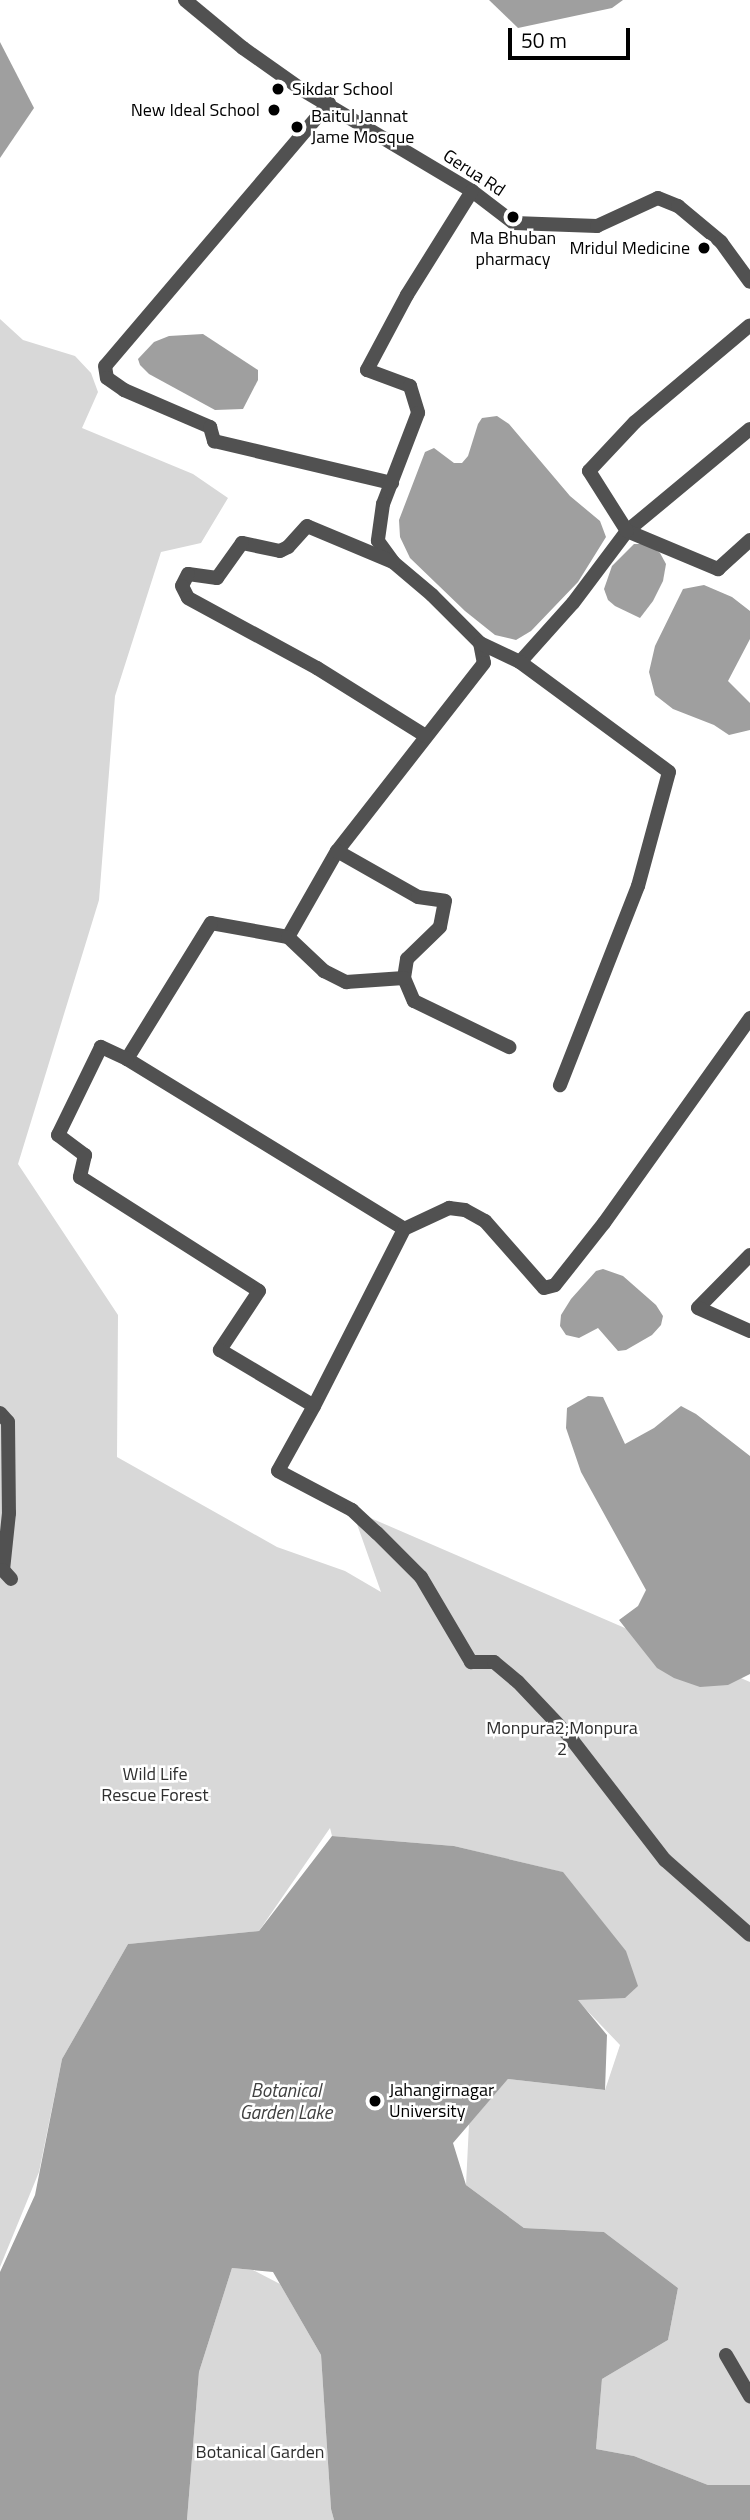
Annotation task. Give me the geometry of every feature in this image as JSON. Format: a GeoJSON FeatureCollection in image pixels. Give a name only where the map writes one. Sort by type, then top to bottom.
{"type":"FeatureCollection","features":[{"type":"Feature","properties":{"kind":"street","name":"Gerua Rd"},"geometry":{"type":"LineString","coordinates":[[185,0],[243,48],[301,89],[329,103],[378,138],[471,191],[514,223],[597,226],[658,198],[678,206],[721,242],[750,282]]}},
{"type":"Feature","properties":{"kind":"street"},"geometry":{"type":"LineString","coordinates":[[329,103],[105,366],[107,378],[124,390],[210,427],[214,441],[392,483]]}},
{"type":"Feature","properties":{"kind":"street"},"geometry":{"type":"LineString","coordinates":[[471,191],[407,295],[367,370],[410,386],[418,413],[383,505],[378,541],[393,562],[432,595],[480,643],[520,662],[669,772],[638,886],[561,1085]]}},
{"type":"Feature","properties":{"kind":"street"},"geometry":{"type":"LineString","coordinates":[[750,325],[635,422],[589,471],[627,531],[718,569],[750,540]]}},
{"type":"Feature","properties":{"kind":"street"},"geometry":{"type":"LineString","coordinates":[[520,662],[573,603],[627,531],[750,429]]}},
{"type":"Feature","properties":{"kind":"street"},"geometry":{"type":"LineString","coordinates":[[393,562],[307,526],[280,551],[242,542],[217,578],[188,574],[182,586],[188,598],[317,668],[426,736]]}},
{"type":"Feature","properties":{"kind":"street"},"geometry":{"type":"LineString","coordinates":[[288,937],[337,851],[484,663],[480,643]]}},
{"type":"Feature","properties":{"kind":"street"},"geometry":{"type":"LineString","coordinates":[[337,851],[418,897],[445,901],[440,927],[407,959],[404,978],[414,1001],[509,1047]]}},
{"type":"Feature","properties":{"kind":"street"},"geometry":{"type":"LineString","coordinates":[[127,1059],[211,923],[288,937],[324,971],[346,982],[404,978]]}},
{"type":"Feature","properties":{"kind":"street"},"geometry":{"type":"LineString","coordinates":[[750,1018],[646,1166],[555,1285],[544,1288],[485,1221],[465,1210],[449,1208],[404,1229],[278,1471],[352,1510],[377,1533],[421,1577],[471,1662],[494,1662],[518,1682],[569,1736],[665,1860],[750,1935]]}},
{"type":"Feature","properties":{"kind":"street"},"geometry":{"type":"LineString","coordinates":[[314,1406],[219,1350],[259,1291],[80,1177],[85,1155],[58,1135],[101,1047],[127,1059],[404,1229]]}},
{"type":"Feature","properties":{"kind":"street"},"geometry":{"type":"LineString","coordinates":[[750,1255],[698,1308],[750,1331]]}},
{"type":"Feature","properties":{"kind":"street"},"geometry":{"type":"LineString","coordinates":[[0,1413],[8,1422],[9,1513],[3,1570],[11,1579]]}},
{"type":"Feature","properties":{"kind":"street"},"geometry":{"type":"LineString","coordinates":[[726,2355],[750,2396]]}},
{"type":"Feature","properties":{"kind":"green space"},"geometry":{"type":"Polygon","coordinates":[[[0,319],[23,340],[75,356],[91,373],[98,392],[82,428],[193,474],[228,498],[201,543],[161,552],[115,696],[99,900],[18,1164],[118,1315],[117,1457],[277,1547],[345,1571],[381,1592],[352,1510],[750,1682],[750,2485],[708,2485],[634,2456],[596,2449],[602,2379],[668,2340],[678,2288],[604,2232],[524,2228],[466,2185],[469,2124],[508,2079],[605,2090],[620,2045],[577,2000],[562,1872],[454,1846],[332,1836],[330,1828],[259,1931],[128,1944],[62,2059],[39,2172],[0,2267],[0,319]]]}},
{"type":"Feature","properties":{"kind":"green space","name":"Botanical Garden"},"geometry":{"type":"Polygon","coordinates":[[[232,2268],[253,2270],[280,2284],[321,2355],[331,2509],[334,2520],[187,2520],[199,2372],[232,2268]]]}},
{"type":"Feature","properties":{"kind":"water"},"geometry":{"type":"Polygon","coordinates":[[[489,0],[623,0],[612,8],[518,28],[489,0]]]}},
{"type":"Feature","properties":{"kind":"water"},"geometry":{"type":"Polygon","coordinates":[[[0,42],[34,108],[0,158],[0,42]]]}},
{"type":"Feature","properties":{"kind":"water"},"geometry":{"type":"Polygon","coordinates":[[[203,334],[258,370],[258,380],[243,409],[215,410],[149,374],[140,365],[138,359],[154,342],[169,336],[203,334]]]}},
{"type":"Feature","properties":{"kind":"water"},"geometry":{"type":"Polygon","coordinates":[[[497,416],[509,424],[570,496],[600,521],[606,537],[578,582],[531,631],[516,640],[495,635],[465,611],[410,558],[400,537],[399,520],[425,452],[434,448],[454,463],[462,463],[468,456],[482,418],[497,416]]]}},
{"type":"Feature","properties":{"kind":"water"},"geometry":{"type":"Polygon","coordinates":[[[634,544],[647,544],[660,553],[666,564],[663,581],[640,618],[615,606],[608,600],[604,589],[612,566],[634,544]]]}},
{"type":"Feature","properties":{"kind":"water"},"geometry":{"type":"Polygon","coordinates":[[[704,585],[732,597],[750,611],[750,639],[728,681],[750,703],[750,730],[729,735],[714,725],[673,709],[655,695],[649,672],[655,646],[683,589],[704,585]]]}},
{"type":"Feature","properties":{"kind":"water"},"geometry":{"type":"Polygon","coordinates":[[[603,1269],[623,1276],[656,1305],[663,1316],[661,1325],[652,1335],[626,1350],[618,1351],[598,1328],[579,1338],[566,1335],[560,1326],[561,1315],[571,1299],[596,1271],[603,1269]]]}},
{"type":"Feature","properties":{"kind":"water"},"geometry":{"type":"Polygon","coordinates":[[[588,1396],[603,1397],[625,1444],[654,1428],[681,1406],[696,1414],[750,1456],[750,1674],[728,1685],[700,1687],[674,1678],[657,1668],[619,1620],[638,1606],[646,1590],[581,1472],[566,1428],[567,1408],[588,1396]]]}},
{"type":"Feature","properties":{"kind":"water","name":"Botanical Garden Lake"},"geometry":{"type":"Polygon","coordinates":[[[332,1836],[454,1846],[563,1872],[626,1951],[638,1986],[625,1998],[578,2000],[607,2035],[605,2090],[508,2079],[453,2143],[466,2185],[524,2228],[604,2232],[678,2288],[668,2340],[602,2379],[596,2449],[634,2456],[708,2485],[750,2485],[750,2520],[334,2520],[331,2509],[321,2355],[273,2272],[232,2268],[199,2372],[187,2520],[0,2520],[0,2272],[35,2195],[62,2059],[128,1944],[259,1931],[332,1836]]]}},
{"type":"Feature","properties":{"kind":"place","name":"Sikdar School"},"geometry":{"type":"Point","coordinates":[278,89]}},
{"type":"Feature","properties":{"kind":"place","name":"New Ideal School"},"geometry":{"type":"Point","coordinates":[274,110]}},
{"type":"Feature","properties":{"kind":"place","name":"Baitul Jannat Jame Mosque"},"geometry":{"type":"Point","coordinates":[297,127]}},
{"type":"Feature","properties":{"kind":"place","name":"Ma Bhuban pharmacy"},"geometry":{"type":"Point","coordinates":[513,217]}},
{"type":"Feature","properties":{"kind":"place","name":"Mridul Medicine"},"geometry":{"type":"Point","coordinates":[704,248]}},
{"type":"Feature","properties":{"kind":"place","name":"Jahangirnagar University"},"geometry":{"type":"Point","coordinates":[375,2101]}},
{"type":"Feature","properties":{"kind":"park label","name":"Monpura2;Monpura 2"},"geometry":{"type":"Point","coordinates":[562,1739]}},
{"type":"Feature","properties":{"kind":"park label","name":"Wild Life Rescue Forest"},"geometry":{"type":"Point","coordinates":[155,1785]}}]}
